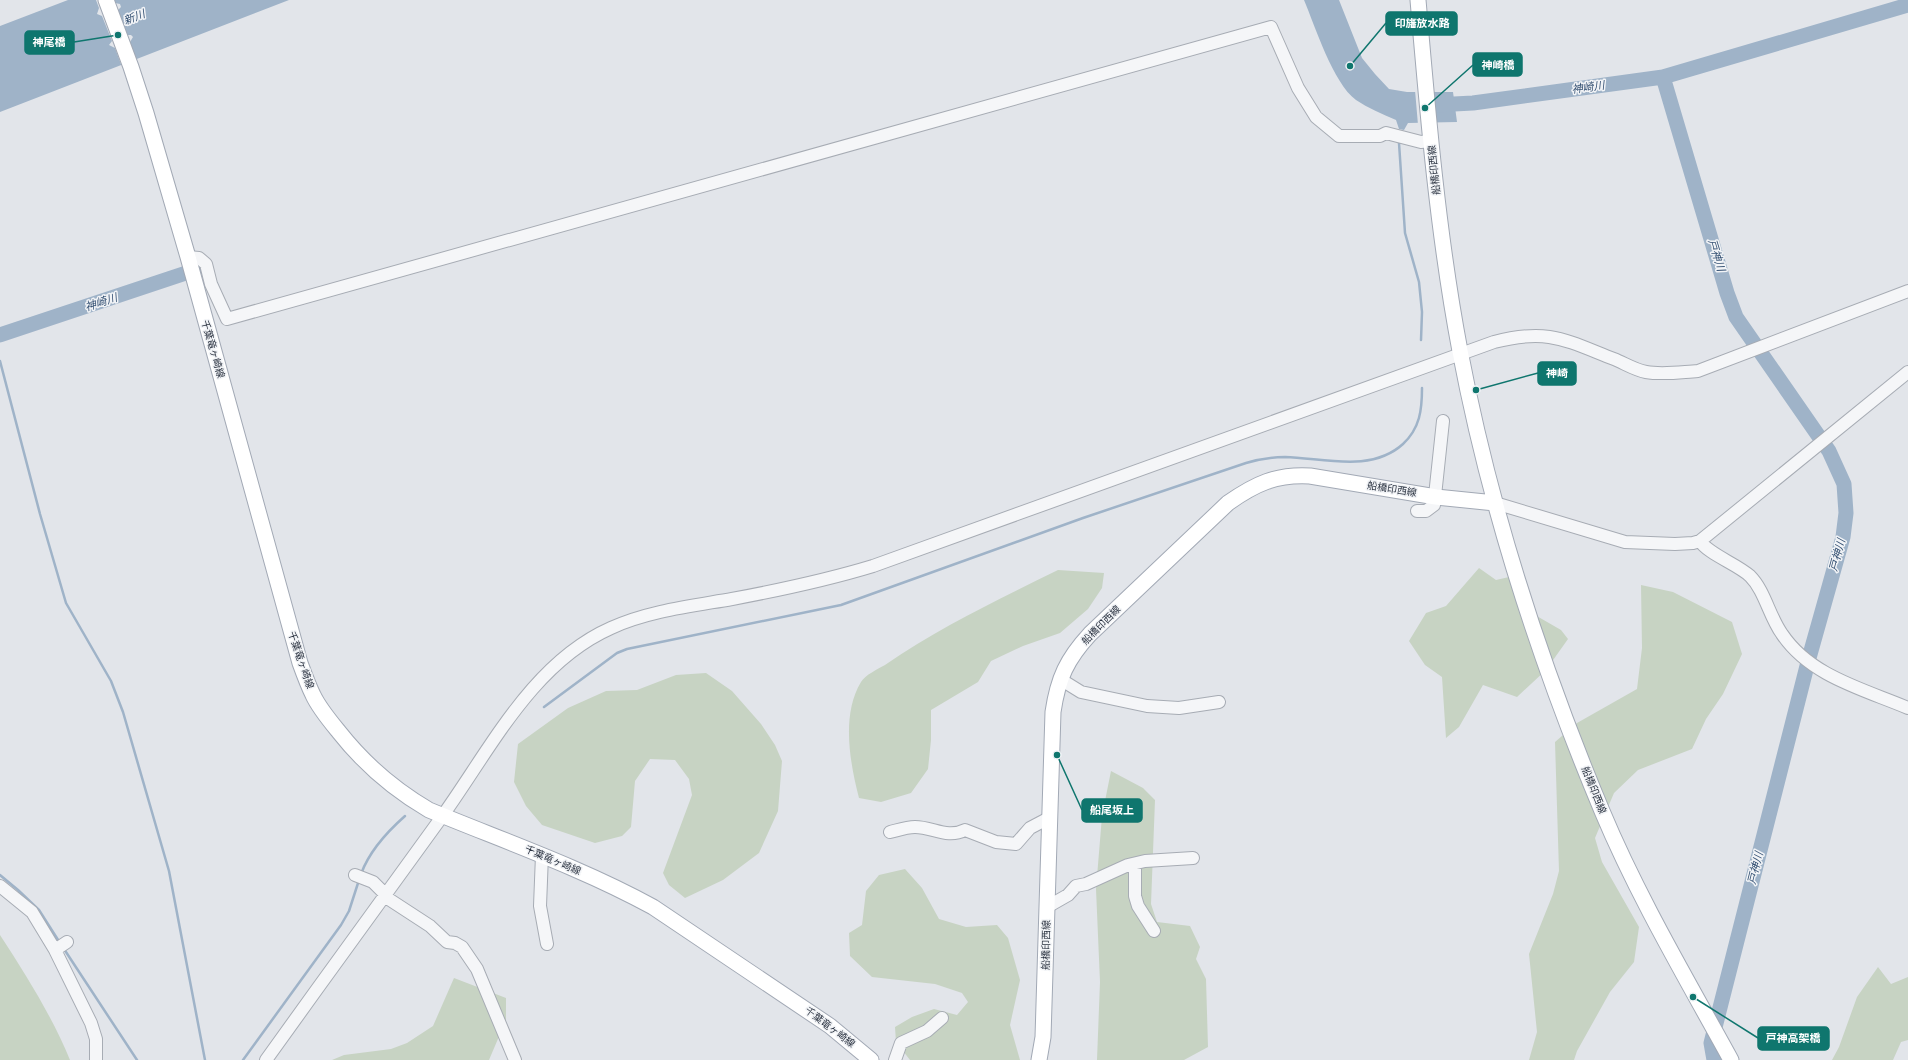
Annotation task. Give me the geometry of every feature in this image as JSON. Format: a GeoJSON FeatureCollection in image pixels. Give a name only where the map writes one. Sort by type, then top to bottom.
{"type":"FeatureCollection","features":[{"type":"Feature","properties":{"kind":"main road","name":"千葉竜ヶ崎線"},"geometry":{"type":"LineString","coordinates":[[106,0],[131,67],[190,266],[295,645],[313,695],[333,725],[353,750],[382,779],[411,800],[443,816],[542,855],[623,891],[653,907],[830,1026],[871,1060]]}},
{"type":"Feature","properties":{"kind":"main road","name":"船橋印西線"},"geometry":{"type":"LineString","coordinates":[[1418,0],[1442,241],[1460,354],[1495,503],[1541,654],[1568,727],[1603,814],[1658,929],[1731,1060]]}},
{"type":"Feature","properties":{"kind":"main road","name":"船橋印西線"},"geometry":{"type":"LineString","coordinates":[[1041,1060],[1043,1037],[1053,712],[1055,693],[1071,656],[1090,634],[1228,503],[1261,483],[1295,475],[1310,476],[1436,496],[1495,503]]}},
{"type":"Feature","properties":{"kind":"street"},"geometry":{"type":"LineString","coordinates":[[190,266],[199,258],[206,264],[211,284],[227,319],[1271,27],[1305,101],[1316,117],[1339,136],[1380,136],[1386,132],[1421,142],[1431,139]]}},
{"type":"Feature","properties":{"kind":"street"},"geometry":{"type":"LineString","coordinates":[[266,1060],[443,816],[506,724],[542,678],[573,650],[611,628],[646,616],[796,587],[873,566],[1505,339],[1537,335],[1568,340],[1645,372],[1677,373],[1704,369],[1765,344],[1908,291]]}},
{"type":"Feature","properties":{"kind":"street"},"geometry":{"type":"LineString","coordinates":[[1495,503],[1625,542],[1693,544],[1700,541],[1908,372]]}},
{"type":"Feature","properties":{"kind":"street"},"geometry":{"type":"LineString","coordinates":[[1417,511],[1431,509],[1436,496],[1443,421]]}},
{"type":"Feature","properties":{"kind":"street"},"geometry":{"type":"LineString","coordinates":[[1700,541],[1708,549],[1739,567],[1756,583],[1780,633],[1801,657],[1816,669],[1908,708]]}},
{"type":"Feature","properties":{"kind":"street"},"geometry":{"type":"LineString","coordinates":[[1060,679],[1081,692],[1147,706],[1179,708],[1219,702]]}},
{"type":"Feature","properties":{"kind":"street"},"geometry":{"type":"LineString","coordinates":[[890,832],[916,827],[946,834],[957,834],[965,830],[996,842],[1016,844],[1030,828],[1049,818]]}},
{"type":"Feature","properties":{"kind":"street"},"geometry":{"type":"LineString","coordinates":[[542,855],[540,906],[547,944]]}},
{"type":"Feature","properties":{"kind":"street"},"geometry":{"type":"LineString","coordinates":[[1047,907],[1068,895],[1076,886],[1086,884],[1135,864],[1176,858],[1192,858]]}},
{"type":"Feature","properties":{"kind":"street"},"geometry":{"type":"LineString","coordinates":[[1135,864],[1135,896],[1138,906],[1154,930]]}},
{"type":"Feature","properties":{"kind":"street"},"geometry":{"type":"LineString","coordinates":[[355,876],[373,882],[385,895],[430,926],[447,942],[455,943],[462,947],[477,969],[515,1060]]}},
{"type":"Feature","properties":{"kind":"street"},"geometry":{"type":"LineString","coordinates":[[0,886],[32,912],[55,950],[91,1023],[96,1039],[96,1060]]}},
{"type":"Feature","properties":{"kind":"street"},"geometry":{"type":"LineString","coordinates":[[55,950],[67,942]]}},
{"type":"Feature","properties":{"kind":"street"},"geometry":{"type":"LineString","coordinates":[[896,1060],[901,1043],[926,1031],[942,1018]]}},
{"type":"Feature","properties":{"kind":"green space"},"geometry":{"type":"Polygon","coordinates":[[[1479,568],[1496,580],[1522,574],[1535,615],[1561,630],[1568,639],[1546,670],[1517,697],[1483,685],[1459,727],[1446,738],[1442,677],[1425,665],[1409,641],[1426,613],[1446,606],[1479,568]]]}},
{"type":"Feature","properties":{"kind":"green space"},"geometry":{"type":"Polygon","coordinates":[[[1058,570],[1104,573],[1102,588],[1088,609],[1060,633],[1023,646],[991,661],[978,682],[931,710],[931,740],[928,769],[911,793],[881,802],[859,798],[850,755],[849,724],[855,695],[863,679],[948,626],[1058,570]]]}},
{"type":"Feature","properties":{"kind":"green space"},"geometry":{"type":"Polygon","coordinates":[[[1641,585],[1673,592],[1732,622],[1742,654],[1723,694],[1706,719],[1692,749],[1638,770],[1614,793],[1595,838],[1602,862],[1639,927],[1634,962],[1610,992],[1577,1051],[1574,1060],[1529,1060],[1537,1032],[1529,954],[1553,894],[1559,871],[1555,742],[1577,723],[1637,689],[1642,648],[1641,585]]]}},
{"type":"Feature","properties":{"kind":"green space"},"geometry":{"type":"Polygon","coordinates":[[[706,673],[732,691],[761,724],[775,745],[782,761],[778,811],[759,853],[723,880],[685,898],[669,885],[663,873],[692,795],[689,779],[675,760],[650,759],[635,781],[631,827],[622,836],[595,843],[542,825],[526,806],[514,782],[518,744],[568,708],[606,691],[637,690],[676,675],[706,673]]]}},
{"type":"Feature","properties":{"kind":"green space"},"geometry":{"type":"Polygon","coordinates":[[[1111,771],[1143,788],[1155,800],[1151,904],[1157,922],[1190,926],[1200,947],[1196,959],[1206,979],[1208,1047],[1184,1060],[1097,1060],[1100,982],[1096,889],[1102,816],[1111,771]]]}},
{"type":"Feature","properties":{"kind":"green space"},"geometry":{"type":"Polygon","coordinates":[[[905,869],[922,888],[939,919],[966,927],[997,925],[1008,938],[1020,980],[1010,1025],[1020,1060],[910,1060],[896,1042],[895,1027],[912,1017],[934,1009],[957,1015],[968,1002],[962,993],[935,984],[872,977],[850,956],[849,933],[862,925],[866,891],[879,875],[905,869]]]}},
{"type":"Feature","properties":{"kind":"green space"},"geometry":{"type":"Polygon","coordinates":[[[0,935],[47,1012],[70,1060],[0,1060],[0,935]]]}},
{"type":"Feature","properties":{"kind":"green space"},"geometry":{"type":"Polygon","coordinates":[[[1878,967],[1891,984],[1908,977],[1908,1040],[1901,1042],[1893,1060],[1832,1060],[1839,1047],[1857,997],[1878,967]]]}},
{"type":"Feature","properties":{"kind":"green space"},"geometry":{"type":"Polygon","coordinates":[[[454,978],[506,998],[506,1020],[489,1060],[332,1060],[344,1055],[391,1049],[407,1043],[433,1026],[454,978]]]}},
{"type":"Feature","properties":{"kind":"water","name":"新川"},"geometry":{"type":"Polygon","coordinates":[[[68,0],[289,0],[0,112],[0,26],[68,0]]]}},
{"type":"Feature","properties":{"kind":"water"},"geometry":{"type":"Polygon","coordinates":[[[1304,0],[1339,0],[1362,58],[1389,89],[1407,92],[1453,92],[1457,122],[1408,123],[1404,130],[1399,129],[1396,120],[1356,100],[1348,92],[1332,68],[1304,0]]]}},
{"type":"Feature","properties":{"kind":"pier"},"geometry":{"type":"Polygon","coordinates":[[[96,0],[114,0],[115,3],[120,4],[121,7],[118,10],[127,35],[131,35],[133,37],[130,42],[137,61],[122,67],[115,48],[109,45],[112,41],[102,16],[97,14],[99,8],[96,0]]]}},
{"type":"Feature","properties":{"kind":"pier"},"geometry":{"type":"Polygon","coordinates":[[[1415,90],[1431,90],[1434,124],[1418,125],[1415,90]]]}},
{"type":"Feature","properties":{"kind":"waterway","name":"神崎川"},"geometry":{"type":"LineString","coordinates":[[1435,105],[1473,103],[1663,77],[1908,5]]}},
{"type":"Feature","properties":{"kind":"waterway","name":"戸神川"},"geometry":{"type":"LineString","coordinates":[[1663,77],[1727,293],[1736,317],[1829,451],[1844,484],[1846,513],[1843,537],[1809,658],[1711,1043],[1714,1060]]}},
{"type":"Feature","properties":{"kind":"waterway"},"geometry":{"type":"LineString","coordinates":[[1399,143],[1405,233],[1419,282],[1422,312],[1421,340]]}},
{"type":"Feature","properties":{"kind":"waterway","name":"神崎川"},"geometry":{"type":"LineString","coordinates":[[0,335],[195,270],[200,266]]}},
{"type":"Feature","properties":{"kind":"waterway"},"geometry":{"type":"LineString","coordinates":[[0,361],[40,514],[66,603],[111,681],[123,712],[169,871],[205,1060]]}},
{"type":"Feature","properties":{"kind":"waterway"},"geometry":{"type":"LineString","coordinates":[[544,707],[617,653],[627,649],[841,605],[1083,518],[1256,460],[1285,457],[1347,462],[1377,458],[1390,453],[1403,444],[1413,432],[1419,418],[1422,388]]}},
{"type":"Feature","properties":{"kind":"waterway"},"geometry":{"type":"LineString","coordinates":[[361,874],[364,866],[380,842],[405,816]]}},
{"type":"Feature","properties":{"kind":"waterway"},"geometry":{"type":"LineString","coordinates":[[0,875],[39,910],[60,943]]}},
{"type":"Feature","properties":{"kind":"waterway"},"geometry":{"type":"LineString","coordinates":[[243,1060],[341,925],[349,911],[359,880]]}},
{"type":"Feature","properties":{"kind":"waterway"},"geometry":{"type":"LineString","coordinates":[[64,949],[137,1060]]}},
{"type":"Feature","properties":{"kind":"place","name":"神尾橋"},"geometry":{"type":"Point","coordinates":[118,35]}},
{"type":"Feature","properties":{"kind":"place","name":"印旛放水路"},"geometry":{"type":"Point","coordinates":[1350,66]}},
{"type":"Feature","properties":{"kind":"place","name":"神崎橋"},"geometry":{"type":"Point","coordinates":[1425,108]}},
{"type":"Feature","properties":{"kind":"place","name":"神崎"},"geometry":{"type":"Point","coordinates":[1476,390]}},
{"type":"Feature","properties":{"kind":"place","name":"船尾坂上"},"geometry":{"type":"Point","coordinates":[1057,755]}},
{"type":"Feature","properties":{"kind":"place","name":"戸神高架橋"},"geometry":{"type":"Point","coordinates":[1693,997]}}]}
